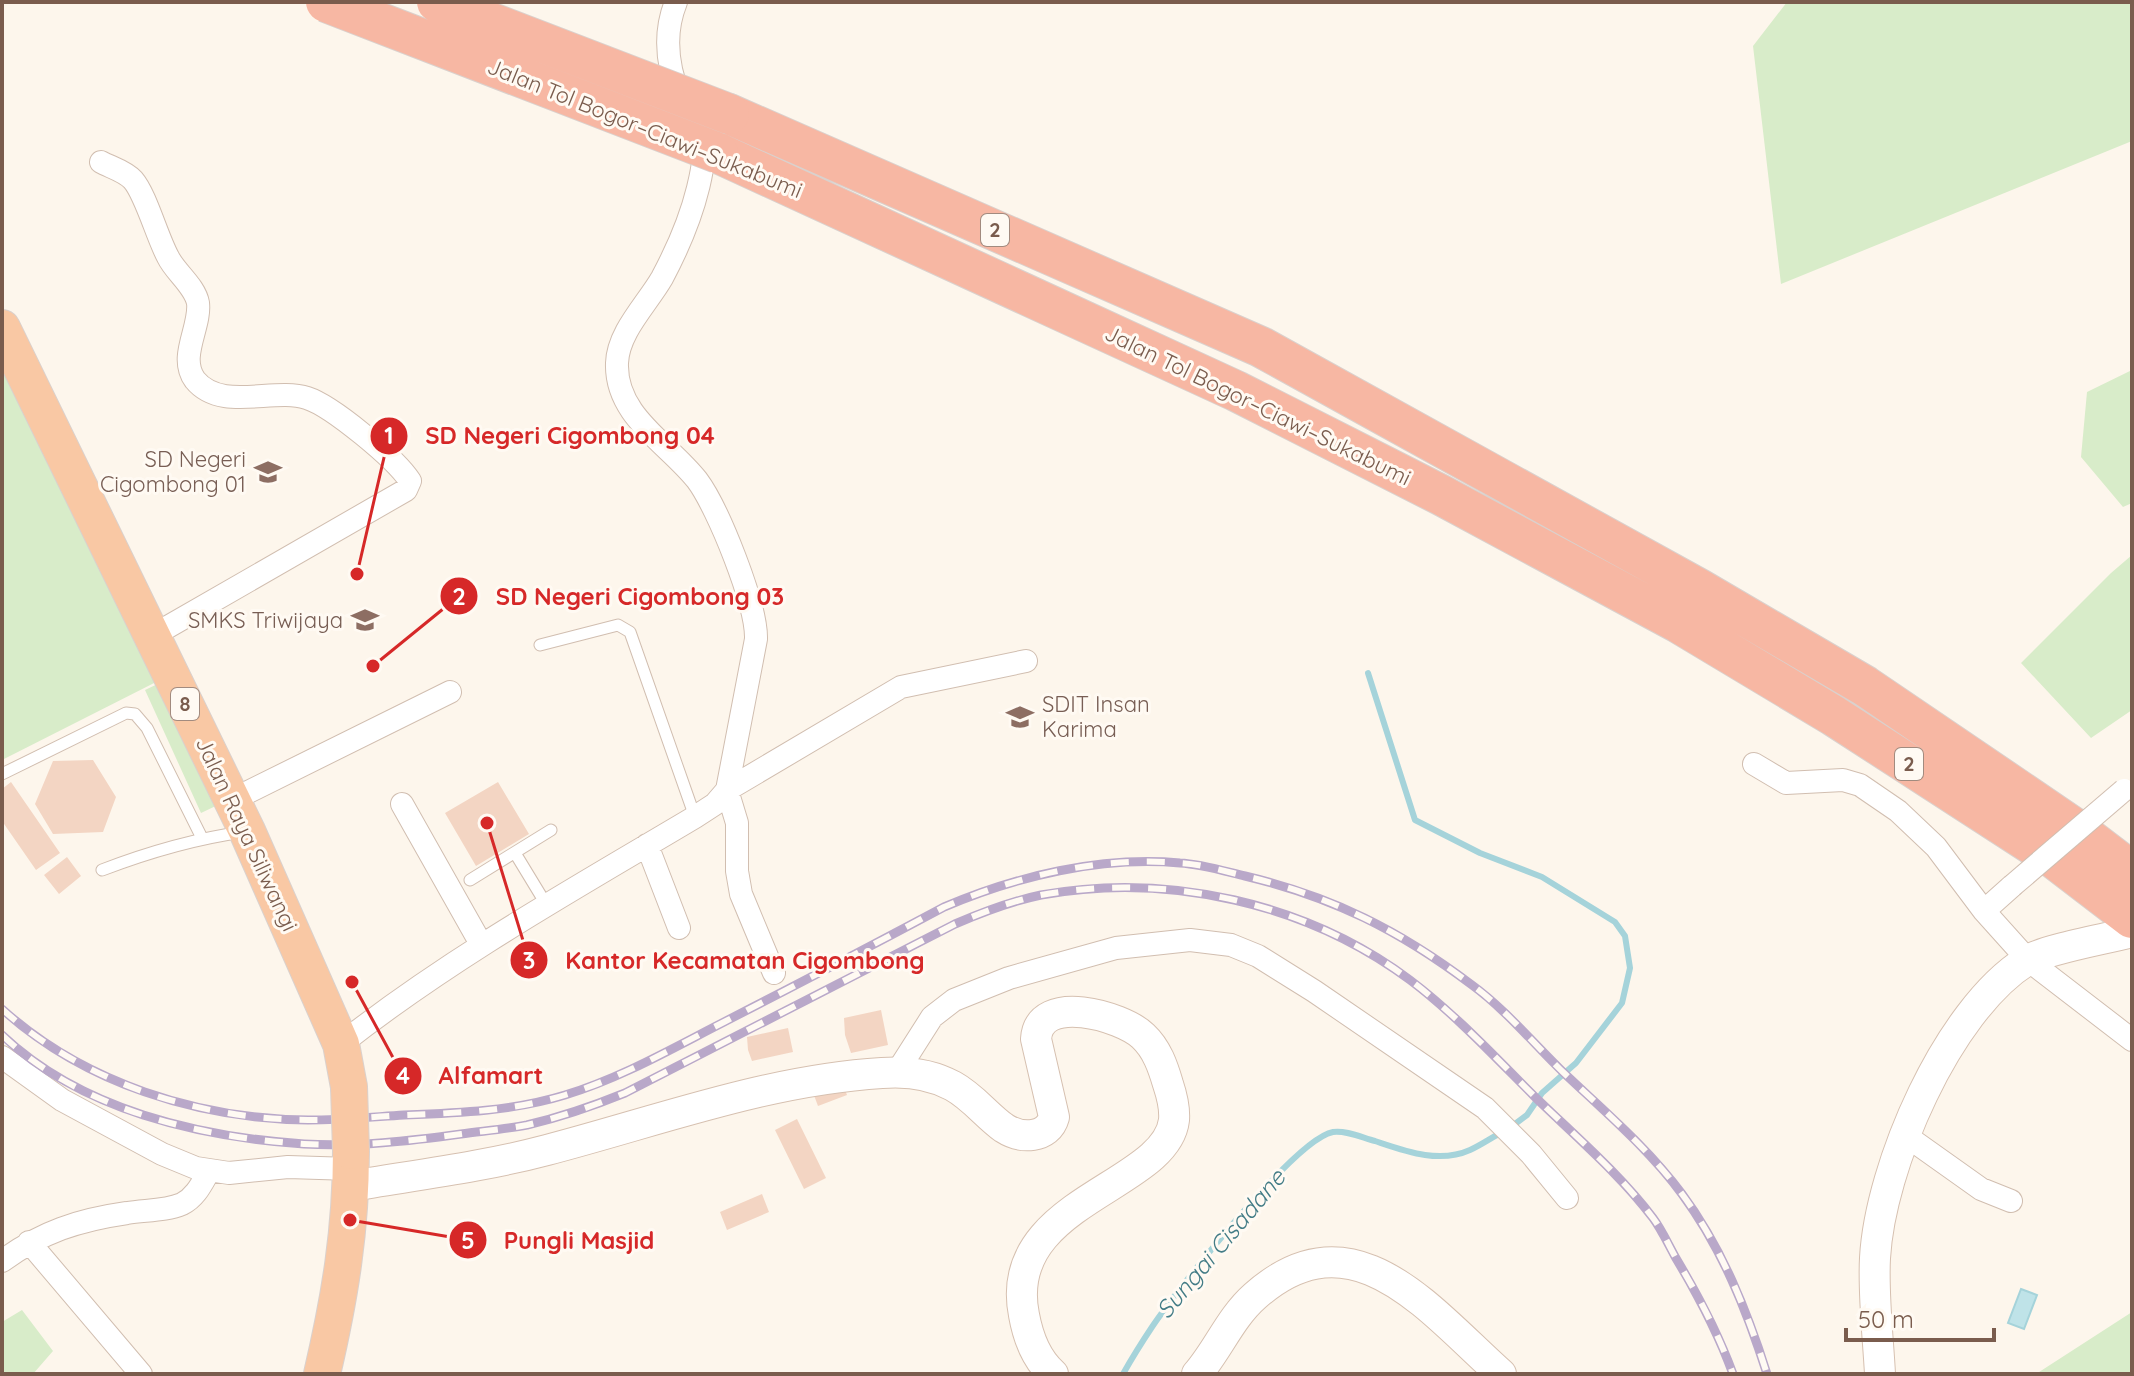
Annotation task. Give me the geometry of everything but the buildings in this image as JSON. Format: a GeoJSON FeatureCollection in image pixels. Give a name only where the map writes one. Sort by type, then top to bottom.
{"type":"FeatureCollection","features":[{"type":"Feature","properties":{"kind":"highway","name":"Jalan Tol Bogor–Ciawi–Sukabumi"},"geometry":{"type":"LineString","coordinates":[[326,2],[718,153],[1236,391],[1441,495],[1679,623],[1834,716],[2055,859],[2132,918]]}},
{"type":"Feature","properties":{"kind":"highway","name":"Jalan Tol Bogor–Ciawi–Sukabumi"},"geometry":{"type":"LineString","coordinates":[[437,2],[729,114],[1261,347],[1699,589],[1865,686],[2077,830],[2132,872]]}},
{"type":"Feature","properties":{"kind":"highway","name":"Jalan Raya Siliwangi"},"geometry":{"type":"LineString","coordinates":[[2,328],[240,816],[341,1044],[349,1087],[351,1169]]}},
{"type":"Feature","properties":{"kind":"highway","name":"8"},"geometry":{"type":"LineString","coordinates":[[322,1374],[340,1296],[350,1220],[351,1169]]}},
{"type":"Feature","properties":{"kind":"main road"},"geometry":{"type":"LineString","coordinates":[[1880,1374],[1875,1259],[1881,1214],[1905,1135],[1929,1083],[1959,1032],[1989,994],[2032,959],[2132,932]]}},
{"type":"Feature","properties":{"kind":"main road"},"geometry":{"type":"LineString","coordinates":[[351,1169],[410,1178],[544,1151],[777,1086],[897,1072],[930,1076],[955,1086],[1008,1130],[1030,1135],[1046,1131],[1054,1117],[1036,1031],[1046,1019],[1078,1012],[1098,1014],[1132,1027],[1144,1036],[1156,1052],[1174,1108],[1173,1124],[1165,1141],[1141,1166],[1085,1200],[1058,1222],[1028,1265],[1023,1293],[1025,1318],[1034,1348],[1053,1374]]}},
{"type":"Feature","properties":{"kind":"main road"},"geometry":{"type":"LineString","coordinates":[[1197,1374],[1253,1297],[1285,1275],[1336,1260],[1364,1267],[1407,1290],[1501,1374]]}},
{"type":"Feature","properties":{"kind":"street"},"geometry":{"type":"LineString","coordinates":[[676,2],[667,35],[670,64],[681,103],[701,145],[703,163],[685,234],[625,337],[617,366],[627,406],[676,456],[703,490],[720,524],[755,617],[756,639],[727,790],[737,823],[737,871],[741,894],[774,973]]}},
{"type":"Feature","properties":{"kind":"street"},"geometry":{"type":"LineString","coordinates":[[101,162],[134,181],[169,259],[197,298],[189,361],[193,378],[204,388],[230,396],[309,399],[340,415],[395,463],[410,481],[406,490],[152,636]]}},
{"type":"Feature","properties":{"kind":"street"},"geometry":{"type":"LineString","coordinates":[[341,1044],[481,944],[695,817],[715,804],[727,790],[901,687],[1026,661]]}},
{"type":"Feature","properties":{"kind":"street"},"geometry":{"type":"LineString","coordinates":[[240,816],[450,692]]}},
{"type":"Feature","properties":{"kind":"street"},"geometry":{"type":"LineString","coordinates":[[1754,764],[1786,783],[1843,780],[1860,785],[1898,811],[1936,847],[1984,911],[2032,959],[2132,1040]]}},
{"type":"Feature","properties":{"kind":"street"},"geometry":{"type":"LineString","coordinates":[[1984,911],[2128,787]]}},
{"type":"Feature","properties":{"kind":"street"},"geometry":{"type":"LineString","coordinates":[[402,804],[481,944]]}},
{"type":"Feature","properties":{"kind":"street"},"geometry":{"type":"LineString","coordinates":[[647,845],[679,928]]}},
{"type":"Feature","properties":{"kind":"street"},"geometry":{"type":"LineString","coordinates":[[897,1072],[932,1017],[954,1000],[1009,978],[1116,948],[1190,940],[1231,945],[1258,956],[1314,991],[1485,1108],[1531,1154],[1567,1198]]}},
{"type":"Feature","properties":{"kind":"street"},"geometry":{"type":"LineString","coordinates":[[2,1057],[35,1083],[95,1118],[181,1162],[209,1171],[245,1172],[288,1167],[351,1169]]}},
{"type":"Feature","properties":{"kind":"street"},"geometry":{"type":"LineString","coordinates":[[1905,1135],[1981,1189],[2011,1201]]}},
{"type":"Feature","properties":{"kind":"street"},"geometry":{"type":"LineString","coordinates":[[2,1261],[29,1242],[86,1221],[178,1206],[195,1194],[209,1171]]}},
{"type":"Feature","properties":{"kind":"street"},"geometry":{"type":"LineString","coordinates":[[29,1242],[141,1374]]}},
{"type":"Feature","properties":{"kind":"lane"},"geometry":{"type":"LineString","coordinates":[[540,645],[618,625],[630,632],[695,817]]}},
{"type":"Feature","properties":{"kind":"lane"},"geometry":{"type":"LineString","coordinates":[[2,774],[126,713],[135,714],[147,728],[202,838]]}},
{"type":"Feature","properties":{"kind":"lane"},"geometry":{"type":"LineString","coordinates":[[102,870],[156,849],[202,838],[240,816]]}},
{"type":"Feature","properties":{"kind":"lane"},"geometry":{"type":"LineString","coordinates":[[470,880],[551,830]]}},
{"type":"Feature","properties":{"kind":"lane"},"geometry":{"type":"LineString","coordinates":[[515,853],[546,904]]}},
{"type":"Feature","properties":{"kind":"green space"},"geometry":{"type":"Polygon","coordinates":[[[1787,2],[2132,2],[2132,141],[1781,284],[1753,46],[1787,2]]]}},
{"type":"Feature","properties":{"kind":"green space"},"geometry":{"type":"Polygon","coordinates":[[[2,334],[164,678],[2,760],[2,334]]]}},
{"type":"Feature","properties":{"kind":"green space"},"geometry":{"type":"Polygon","coordinates":[[[2132,370],[2132,503],[2123,507],[2081,457],[2087,392],[2132,370]]]}},
{"type":"Feature","properties":{"kind":"green space"},"geometry":{"type":"Polygon","coordinates":[[[2132,555],[2132,710],[2091,738],[2021,663],[2132,555]]]}},
{"type":"Feature","properties":{"kind":"green space"},"geometry":{"type":"Polygon","coordinates":[[[166,680],[222,803],[201,813],[145,690],[166,680]]]}},
{"type":"Feature","properties":{"kind":"green space"},"geometry":{"type":"Polygon","coordinates":[[[22,1310],[53,1351],[33,1374],[2,1374],[2,1322],[22,1310]]]}},
{"type":"Feature","properties":{"kind":"green space"},"geometry":{"type":"Polygon","coordinates":[[[2132,1312],[2132,1374],[2036,1374],[2132,1312]]]}},
{"type":"Feature","properties":{"kind":"water"},"geometry":{"type":"Polygon","coordinates":[[[2021,1289],[2037,1295],[2024,1329],[2008,1323],[2021,1289]]]}},
{"type":"Feature","properties":{"kind":"waterway","name":"Sungai Cisadane"},"geometry":{"type":"LineString","coordinates":[[1368,673],[1415,820],[1480,853],[1542,877],[1615,922],[1625,936],[1630,968],[1622,1003],[1576,1063],[1542,1093],[1527,1115],[1511,1127]]}},
{"type":"Feature","properties":{"kind":"waterway","name":"Sungai Cisadane"},"geometry":{"type":"LineString","coordinates":[[1123,1374],[1152,1327],[1210,1251],[1266,1187],[1315,1141],[1333,1132],[1343,1132],[1410,1152],[1446,1156],[1470,1150],[1502,1132]]}},
{"type":"Feature","properties":{"kind":"railway"},"geometry":{"type":"LineString","coordinates":[[2,1009],[34,1035],[106,1076],[144,1092],[225,1113],[308,1120],[486,1110],[526,1105],[606,1080],[666,1052],[944,907],[1000,886],[1089,866],[1150,862],[1204,866],[1277,884],[1364,918],[1445,965],[1496,1005],[1641,1146],[1682,1194],[1709,1236],[1732,1281],[1767,1374]]}},
{"type":"Feature","properties":{"kind":"railway"},"geometry":{"type":"LineString","coordinates":[[2,1035],[33,1061],[68,1083],[105,1101],[183,1126],[224,1135],[304,1144],[363,1144],[422,1139],[527,1125],[625,1093],[955,924],[1019,900],[1089,889],[1138,888],[1186,891],[1234,900],[1281,913],[1327,931],[1370,953],[1427,993],[1474,1036],[1640,1201],[1662,1233],[1708,1316],[1733,1374]]}},
{"type":"Feature","properties":{"kind":"place","name":"SD Negeri Cigombong 01"},"geometry":{"type":"Point","coordinates":[268,472]}},
{"type":"Feature","properties":{"kind":"place","name":"SD Negeri Cigombong 04"},"geometry":{"type":"Point","coordinates":[357,574]}},
{"type":"Feature","properties":{"kind":"place","name":"SMKS Triwijaya"},"geometry":{"type":"Point","coordinates":[365,620]}},
{"type":"Feature","properties":{"kind":"place","name":"SD Negeri Cigombong 03"},"geometry":{"type":"Point","coordinates":[373,666]}},
{"type":"Feature","properties":{"kind":"place","name":"SDIT Insan Karima"},"geometry":{"type":"Point","coordinates":[1020,717]}},
{"type":"Feature","properties":{"kind":"place","name":"Kantor Kecamatan Cigombong"},"geometry":{"type":"Point","coordinates":[487,823]}},
{"type":"Feature","properties":{"kind":"place","name":"Alfamart"},"geometry":{"type":"Point","coordinates":[352,982]}},
{"type":"Feature","properties":{"kind":"place","name":"Pungli Masjid"},"geometry":{"type":"Point","coordinates":[350,1220]}}]}
